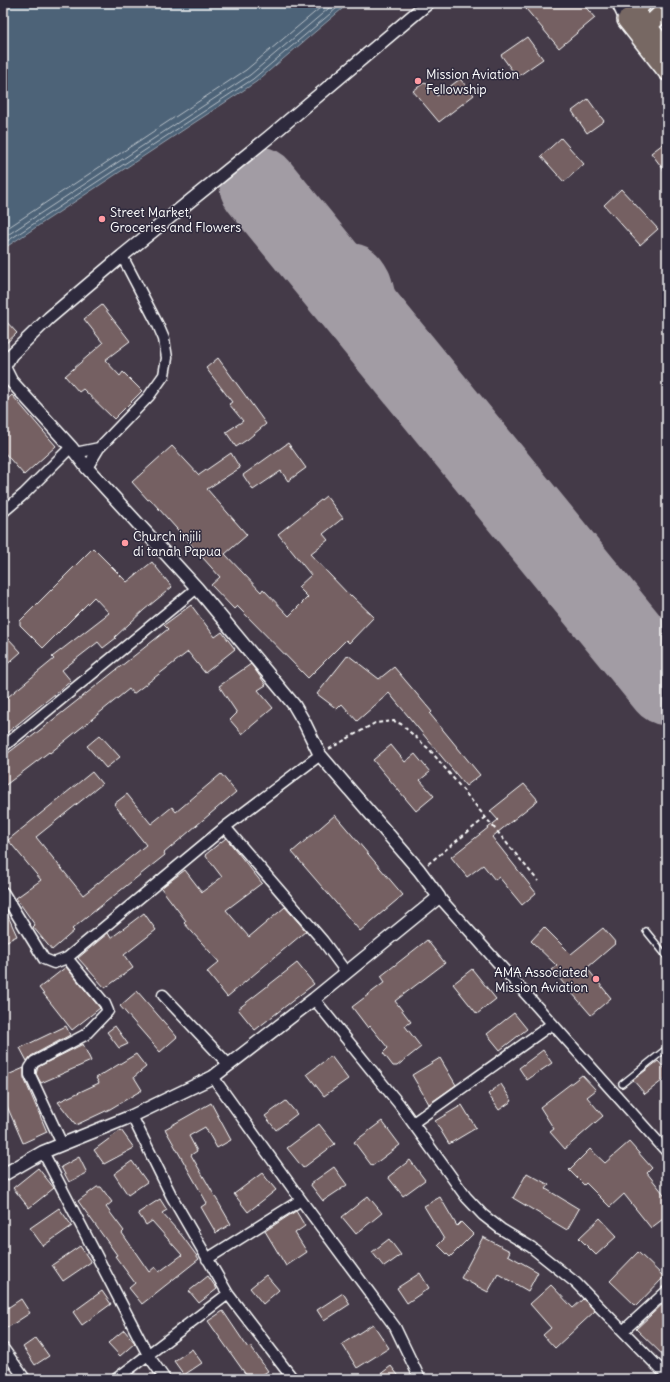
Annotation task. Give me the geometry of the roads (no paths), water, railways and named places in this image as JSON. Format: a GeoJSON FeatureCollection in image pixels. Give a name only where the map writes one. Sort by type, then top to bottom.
{"type":"FeatureCollection","features":[{"type":"Feature","properties":{"kind":"highway"},"geometry":{"type":"LineString","coordinates":[[643,31],[667,8]]}},
{"type":"Feature","properties":{"kind":"highway"},"geometry":{"type":"LineString","coordinates":[[632,9],[667,72]]}},
{"type":"Feature","properties":{"kind":"highway"},"geometry":{"type":"LineString","coordinates":[[643,31],[667,49]]}},
{"type":"Feature","properties":{"kind":"street"},"geometry":{"type":"LineString","coordinates":[[428,3],[269,137],[122,256],[49,318],[11,355],[4,368],[11,381],[73,450],[87,468],[197,588],[294,705],[320,755],[419,870],[439,897],[667,1152]]}},
{"type":"Feature","properties":{"kind":"street"},"geometry":{"type":"LineString","coordinates":[[618,3],[632,9]]}},
{"type":"Feature","properties":{"kind":"street"},"geometry":{"type":"LineString","coordinates":[[87,468],[99,448],[149,396],[164,375],[167,358],[164,339],[158,325],[122,256]]}},
{"type":"Feature","properties":{"kind":"street"},"geometry":{"type":"LineString","coordinates":[[3,512],[73,450],[99,448]]}},
{"type":"Feature","properties":{"kind":"street"},"geometry":{"type":"LineString","coordinates":[[3,747],[197,588]]}},
{"type":"Feature","properties":{"kind":"street"},"geometry":{"type":"LineString","coordinates":[[3,892],[6,905],[44,959],[54,963],[67,958],[225,827],[320,755]]}},
{"type":"Feature","properties":{"kind":"street"},"geometry":{"type":"LineString","coordinates":[[225,827],[324,941],[346,972]]}},
{"type":"Feature","properties":{"kind":"street"},"geometry":{"type":"LineString","coordinates":[[3,1175],[43,1152],[132,1116],[213,1077],[314,999],[439,897]]}},
{"type":"Feature","properties":{"kind":"street"},"geometry":{"type":"LineString","coordinates":[[62,1144],[30,1075],[30,1066],[34,1062],[85,1035],[108,1011],[105,1004],[67,958]]}},
{"type":"Feature","properties":{"kind":"street"},"geometry":{"type":"LineString","coordinates":[[163,995],[230,1065]]}},
{"type":"Feature","properties":{"kind":"street"},"geometry":{"type":"LineString","coordinates":[[314,999],[413,1123],[466,1197],[483,1215],[501,1229],[531,1247],[576,1283],[667,1376]]}},
{"type":"Feature","properties":{"kind":"street"},"geometry":{"type":"LineString","coordinates":[[413,1123],[552,1024]]}},
{"type":"Feature","properties":{"kind":"street"},"geometry":{"type":"LineString","coordinates":[[213,1077],[300,1200],[395,1327],[420,1379]]}},
{"type":"Feature","properties":{"kind":"street"},"geometry":{"type":"LineString","coordinates":[[132,1116],[172,1197],[228,1294],[293,1379]]}},
{"type":"Feature","properties":{"kind":"street"},"geometry":{"type":"LineString","coordinates":[[43,1152],[148,1355],[165,1379]]}},
{"type":"Feature","properties":{"kind":"street"},"geometry":{"type":"LineString","coordinates":[[207,1259],[300,1200]]}},
{"type":"Feature","properties":{"kind":"street"},"geometry":{"type":"LineString","coordinates":[[623,1330],[667,1291]]}},
{"type":"Feature","properties":{"kind":"street"},"geometry":{"type":"LineString","coordinates":[[116,1379],[228,1294]]}},
{"type":"Feature","properties":{"kind":"street"},"geometry":{"type":"LineString","coordinates":[[3,1348],[24,1379]]}},
{"type":"Feature","properties":{"kind":"lane"},"geometry":{"type":"LineString","coordinates":[[646,931],[667,958]]}},
{"type":"Feature","properties":{"kind":"lane"},"geometry":{"type":"LineString","coordinates":[[622,1084],[667,1048]]}},
{"type":"Feature","properties":{"kind":"water"},"geometry":{"type":"Polygon","coordinates":[[[3,3],[349,3],[256,82],[3,249],[3,3]]]}},
{"type":"Feature","properties":{"kind":"place","name":"Mission Aviation Fellowship"},"geometry":{"type":"Point","coordinates":[418,81]}},
{"type":"Feature","properties":{"kind":"place","name":"Street Market, Groceries and Flowers"},"geometry":{"type":"Point","coordinates":[102,219]}},
{"type":"Feature","properties":{"kind":"place","name":"Church injili di tanah Papua"},"geometry":{"type":"Point","coordinates":[125,543]}},
{"type":"Feature","properties":{"kind":"place","name":"AMA Associated Mission Aviation"},"geometry":{"type":"Point","coordinates":[596,979]}}]}
